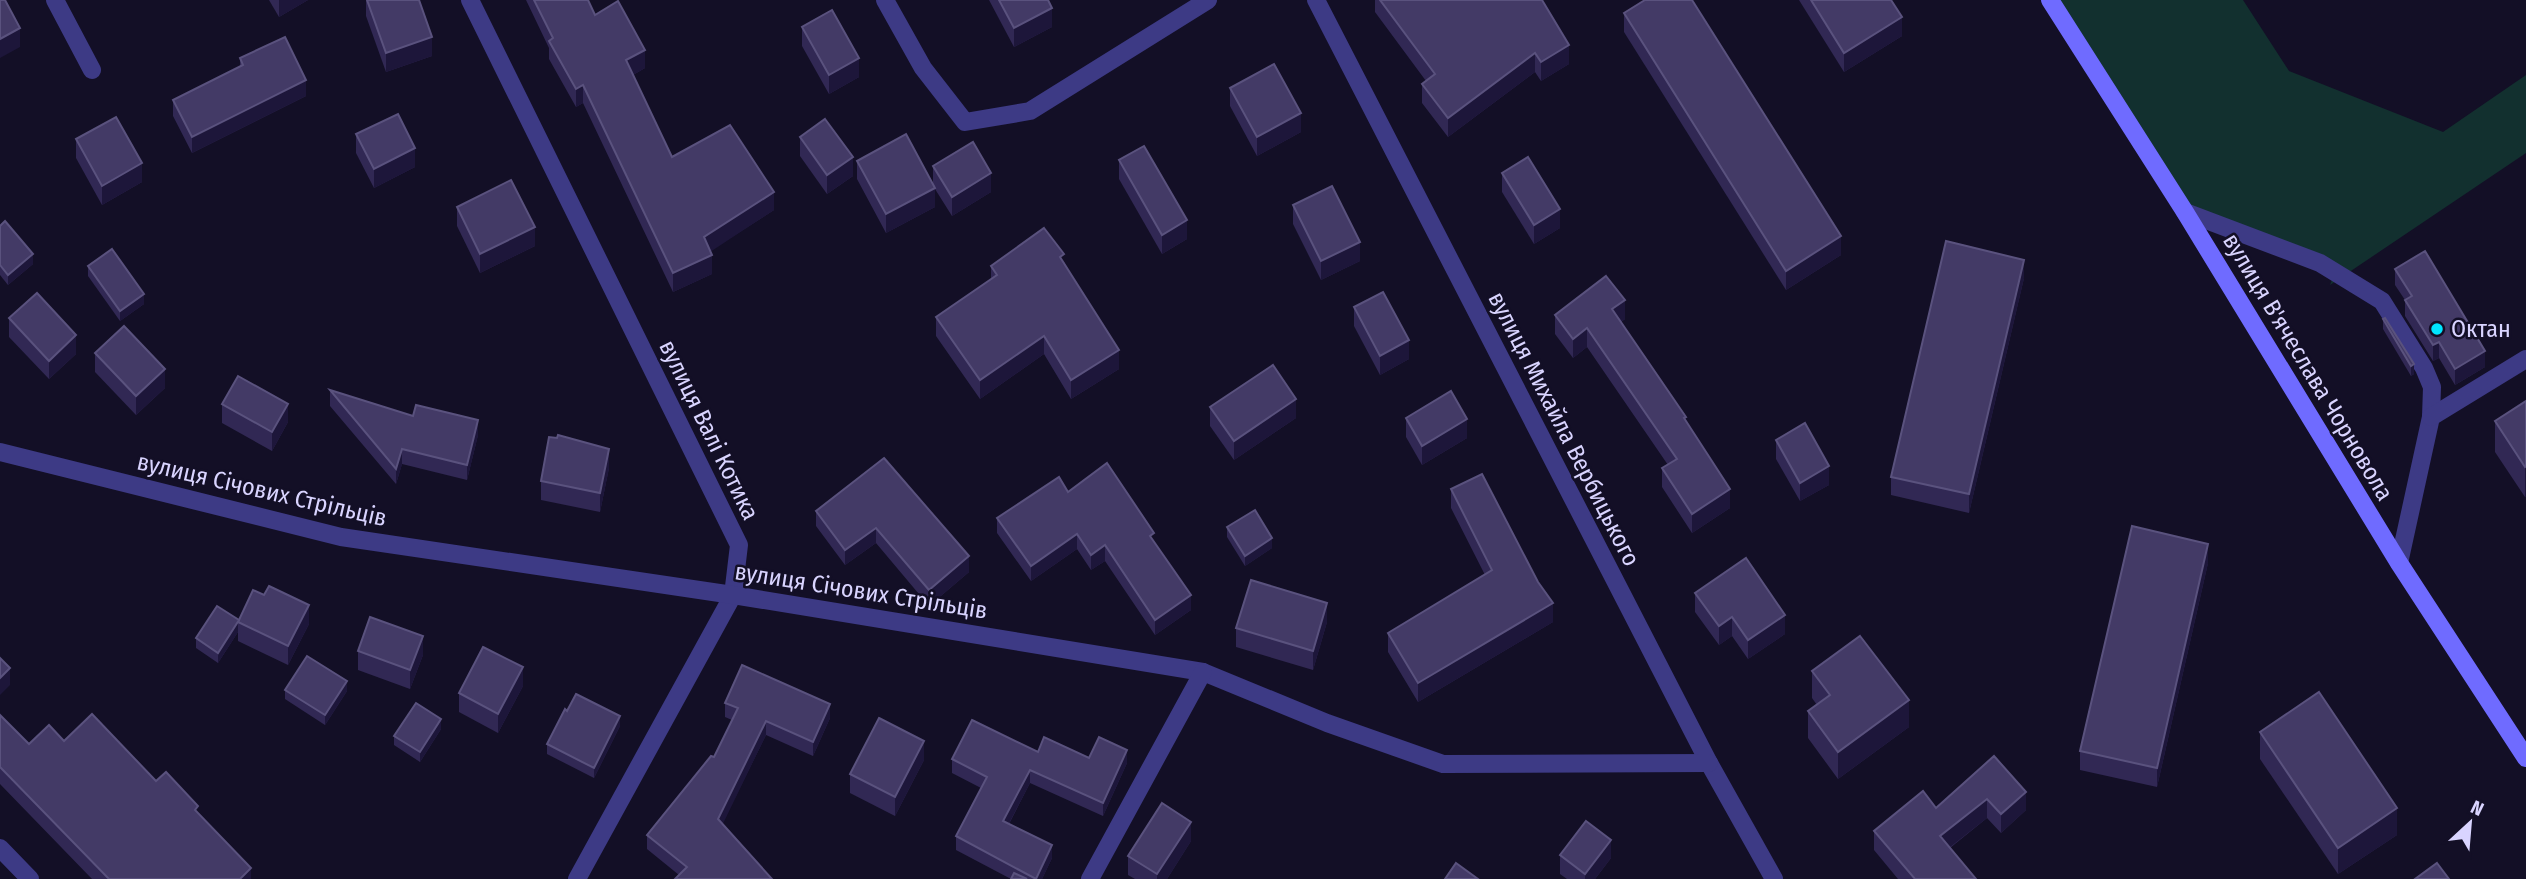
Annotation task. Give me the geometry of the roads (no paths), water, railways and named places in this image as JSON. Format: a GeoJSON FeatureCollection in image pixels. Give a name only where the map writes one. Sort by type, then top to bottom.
{"type":"FeatureCollection","features":[{"type":"Feature","properties":{"kind":"street"},"geometry":{"type":"LineString","coordinates":[[55,0],[92,70]]}},
{"type":"Feature","properties":{"kind":"street","name":"вулиця Валі Котика"},"geometry":{"type":"LineString","coordinates":[[470,0],[739,545],[733,595],[577,879]]}},
{"type":"Feature","properties":{"kind":"street"},"geometry":{"type":"LineString","coordinates":[[885,0],[923,68],[965,122],[1030,111],[1208,0]]}},
{"type":"Feature","properties":{"kind":"street","name":"вулиця Михайла Вербицького"},"geometry":{"type":"LineString","coordinates":[[1315,0],[1709,763],[1774,879]]}},
{"type":"Feature","properties":{"kind":"street","name":"вулиця В'ячеслава Чорновола"},"geometry":{"type":"LineString","coordinates":[[2050,0],[2185,212],[2399,563],[2526,758]]}},
{"type":"Feature","properties":{"kind":"street"},"geometry":{"type":"LineString","coordinates":[[2185,212],[2320,263],[2382,301],[2424,368],[2431,387],[2431,417],[2399,563]]}},
{"type":"Feature","properties":{"kind":"street"},"geometry":{"type":"LineString","coordinates":[[2431,417],[2526,359]]}},
{"type":"Feature","properties":{"kind":"street","name":"вулиця Січових Стрільців"},"geometry":{"type":"LineString","coordinates":[[0,452],[341,537],[733,595],[1203,672],[1327,723],[1443,764],[1709,763]]}},
{"type":"Feature","properties":{"kind":"street"},"geometry":{"type":"LineString","coordinates":[[1090,879],[1203,672]]}},
{"type":"Feature","properties":{"kind":"street"},"geometry":{"type":"LineString","coordinates":[[0,848],[30,879]]}},
{"type":"Feature","properties":{"kind":"place","name":"Октан"},"geometry":{"type":"Point","coordinates":[2437,329]}}]}
